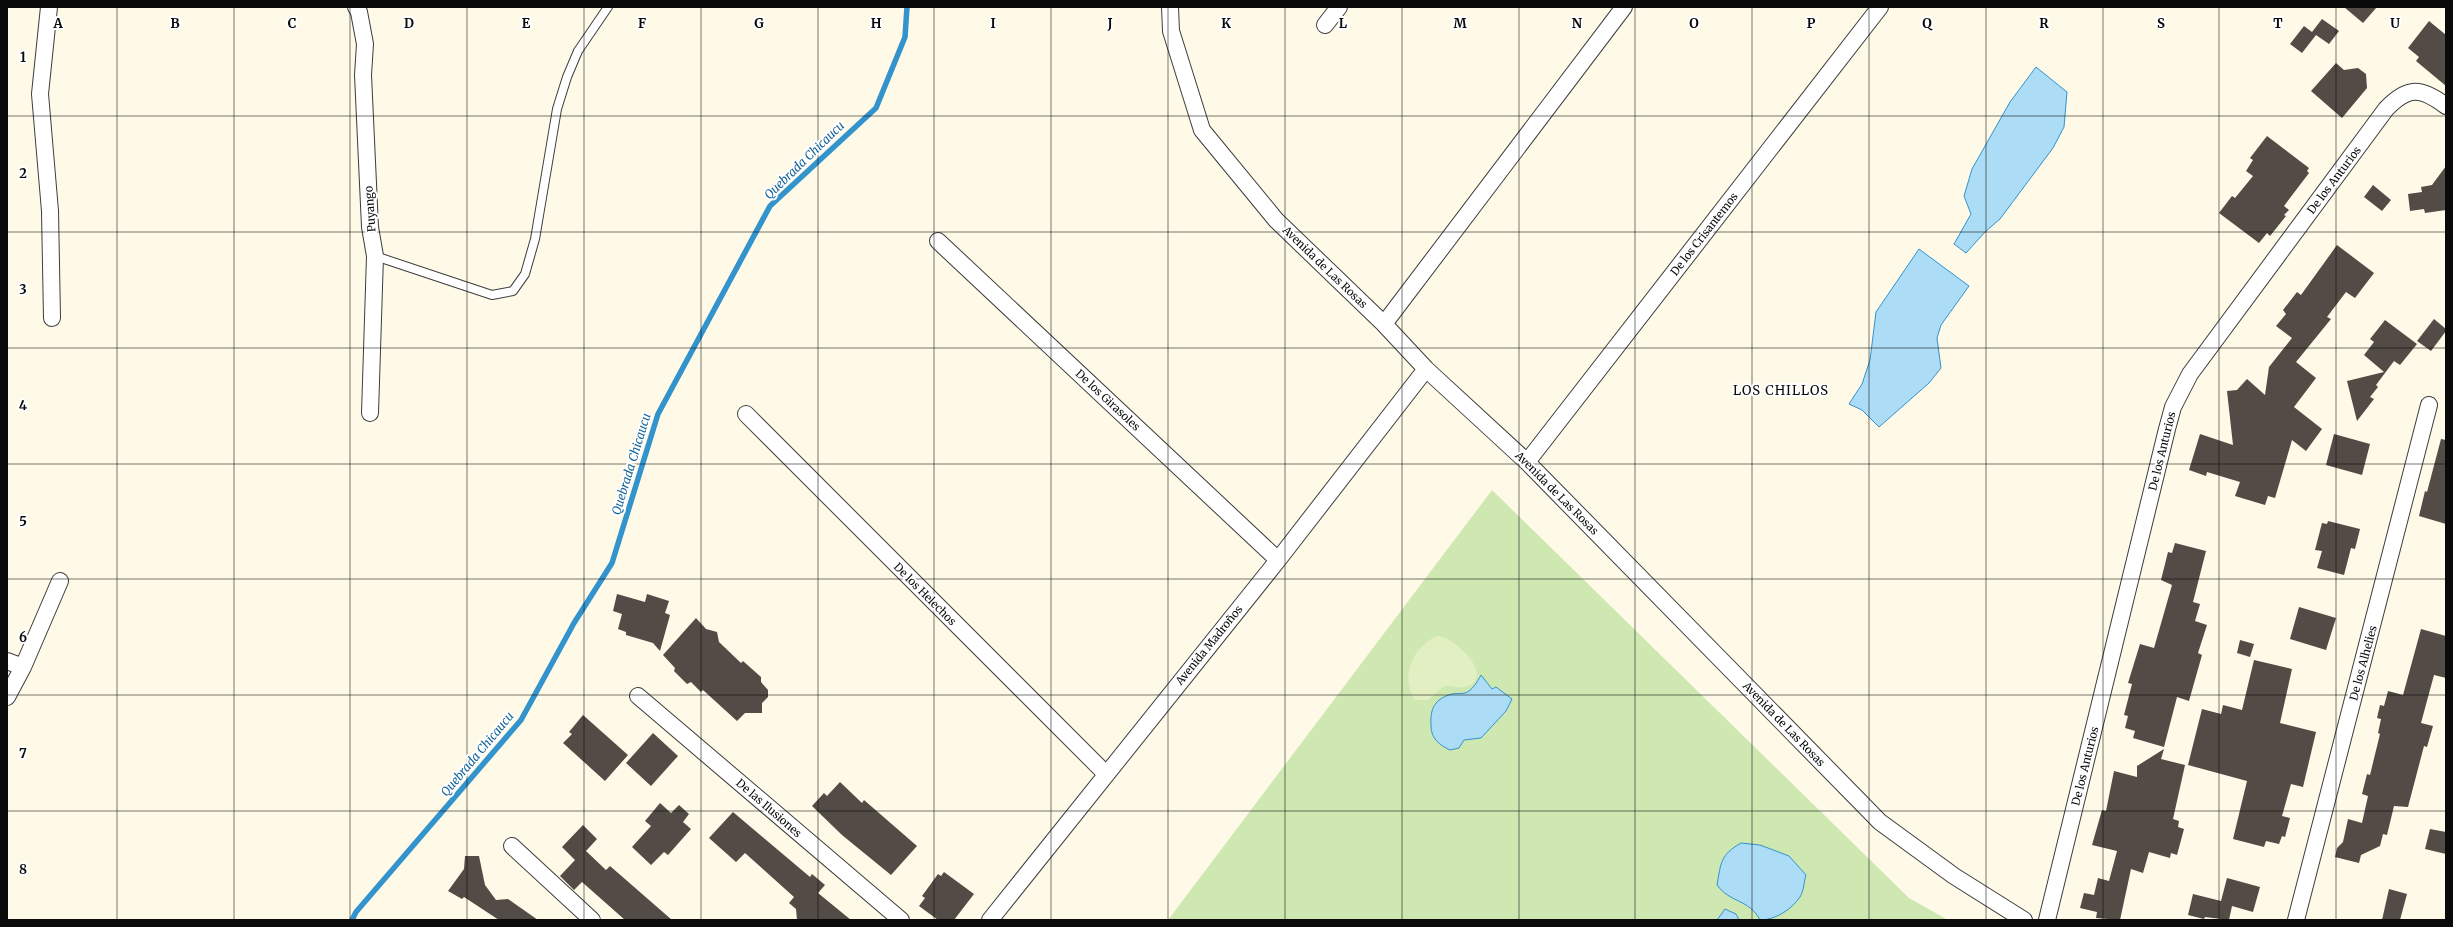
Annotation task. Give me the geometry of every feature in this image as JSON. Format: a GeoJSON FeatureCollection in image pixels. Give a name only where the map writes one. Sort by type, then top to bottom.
{"type":"FeatureCollection","features":[{"type":"Feature","properties":{"kind":"street"},"geometry":{"type":"LineString","coordinates":[[49,7],[40,94],[50,211],[52,318]]}},
{"type":"Feature","properties":{"kind":"street","name":"Puyango"},"geometry":{"type":"LineString","coordinates":[[356,7],[359,12],[364,44],[363,75],[370,211],[375,256],[370,413]]}},
{"type":"Feature","properties":{"kind":"street","name":"Avenida de Las Rosas"},"geometry":{"type":"LineString","coordinates":[[1170,7],[1171,31],[1202,130],[1276,220],[1384,324],[1426,369],[1527,462],[1880,822],[1954,876],[2024,920]]}},
{"type":"Feature","properties":{"kind":"street"},"geometry":{"type":"LineString","coordinates":[[1325,25],[1339,7]]}},
{"type":"Feature","properties":{"kind":"street"},"geometry":{"type":"LineString","coordinates":[[1384,324],[1624,7]]}},
{"type":"Feature","properties":{"kind":"street","name":"De los Crisantemos"},"geometry":{"type":"LineString","coordinates":[[1527,462],[1880,7]]}},
{"type":"Feature","properties":{"kind":"street","name":"De los Anturios"},"geometry":{"type":"LineString","coordinates":[[2047,920],[2167,429],[2180,391],[2190,374],[2386,109],[2402,94],[2412,92],[2423,92],[2433,96],[2446,106]]}},
{"type":"Feature","properties":{"kind":"street","name":"De los Girasoles"},"geometry":{"type":"LineString","coordinates":[[938,241],[1278,560]]}},
{"type":"Feature","properties":{"kind":"street","name":"Avenida Madroños"},"geometry":{"type":"LineString","coordinates":[[990,920],[1106,773],[1278,560],[1426,369]]}},
{"type":"Feature","properties":{"kind":"street","name":"De los Alhelies"},"geometry":{"type":"LineString","coordinates":[[2296,920],[2429,405]]}},
{"type":"Feature","properties":{"kind":"street","name":"De los Helechos"},"geometry":{"type":"LineString","coordinates":[[746,414],[1106,773]]}},
{"type":"Feature","properties":{"kind":"street"},"geometry":{"type":"LineString","coordinates":[[7,697],[23,667],[60,582]]}},
{"type":"Feature","properties":{"kind":"street"},"geometry":{"type":"LineString","coordinates":[[7,661],[23,667]]}},
{"type":"Feature","properties":{"kind":"street","name":"De las Ilusiones"},"geometry":{"type":"LineString","coordinates":[[638,696],[900,920]]}},
{"type":"Feature","properties":{"kind":"street"},"geometry":{"type":"LineString","coordinates":[[512,846],[592,920]]}},
{"type":"Feature","properties":{"kind":"lane"},"geometry":{"type":"LineString","coordinates":[[375,256],[492,295],[513,291],[525,274],[535,239],[557,109],[578,51],[608,7]]}},
{"type":"Feature","properties":{"kind":"green space"},"geometry":{"type":"Polygon","coordinates":[[[1492,490],[1909,898],[1948,920],[1168,920],[1492,490]]]}},
{"type":"Feature","properties":{"kind":"green space"},"geometry":{"type":"Polygon","coordinates":[[[1437,636],[1453,643],[1462,650],[1470,658],[1477,675],[1474,682],[1465,687],[1460,688],[1444,686],[1428,700],[1415,700],[1409,682],[1411,664],[1421,647],[1437,636]]]}},
{"type":"Feature","properties":{"kind":"water"},"geometry":{"type":"Polygon","coordinates":[[[2036,67],[2067,92],[2064,127],[2053,148],[2000,219],[1985,232],[1966,253],[1954,244],[1971,214],[1964,196],[1972,169],[2010,102],[2036,67]]]}},
{"type":"Feature","properties":{"kind":"water"},"geometry":{"type":"Polygon","coordinates":[[[1919,249],[1969,286],[1941,325],[1937,338],[1941,368],[1929,383],[1879,427],[1862,410],[1849,404],[1862,384],[1870,360],[1876,312],[1919,249]]]}},
{"type":"Feature","properties":{"kind":"water"},"geometry":{"type":"Polygon","coordinates":[[[1481,675],[1492,689],[1496,687],[1512,699],[1506,711],[1481,738],[1464,740],[1459,748],[1450,750],[1436,741],[1432,734],[1432,710],[1437,702],[1446,696],[1465,693],[1470,690],[1481,675]]]}},
{"type":"Feature","properties":{"kind":"water"},"geometry":{"type":"Polygon","coordinates":[[[1741,843],[1760,845],[1789,856],[1806,875],[1800,897],[1792,906],[1777,916],[1766,920],[1760,920],[1756,913],[1750,908],[1722,891],[1717,885],[1719,871],[1725,856],[1734,847],[1741,843]]]}},
{"type":"Feature","properties":{"kind":"water"},"geometry":{"type":"Polygon","coordinates":[[[1725,909],[1736,914],[1739,920],[1717,920],[1725,909]]]}},
{"type":"Feature","properties":{"kind":"building"},"geometry":{"type":"Polygon","coordinates":[[[2344,7],[2377,7],[2363,23],[2344,7]]]}},
{"type":"Feature","properties":{"kind":"building"},"geometry":{"type":"Polygon","coordinates":[[[2322,19],[2339,31],[2329,44],[2316,35],[2302,53],[2290,44],[2304,26],[2312,32],[2322,19]]]}},
{"type":"Feature","properties":{"kind":"building"},"geometry":{"type":"Polygon","coordinates":[[[2429,21],[2446,35],[2446,86],[2416,61],[2419,57],[2408,48],[2429,21]]]}},
{"type":"Feature","properties":{"kind":"building"},"geometry":{"type":"Polygon","coordinates":[[[2336,63],[2344,70],[2358,68],[2366,74],[2367,88],[2342,118],[2311,91],[2336,63]]]}},
{"type":"Feature","properties":{"kind":"building"},"geometry":{"type":"Polygon","coordinates":[[[2267,136],[2309,168],[2307,171],[2309,173],[2284,206],[2289,210],[2284,215],[2286,216],[2270,236],[2267,233],[2259,243],[2219,213],[2232,196],[2235,198],[2253,176],[2246,171],[2253,160],[2250,158],[2267,136]]]}},
{"type":"Feature","properties":{"kind":"building"},"geometry":{"type":"Polygon","coordinates":[[[2446,166],[2446,210],[2425,213],[2424,209],[2410,211],[2408,194],[2422,192],[2421,187],[2432,185],[2446,166]]]}},
{"type":"Feature","properties":{"kind":"building"},"geometry":{"type":"Polygon","coordinates":[[[2373,185],[2391,200],[2382,211],[2364,197],[2373,185]]]}},
{"type":"Feature","properties":{"kind":"building"},"geometry":{"type":"Polygon","coordinates":[[[2337,245],[2374,273],[2355,298],[2346,292],[2327,317],[2331,319],[2296,362],[2316,378],[2294,407],[2322,429],[2306,451],[2292,440],[2275,498],[2268,496],[2265,505],[2235,496],[2240,482],[2207,472],[2206,476],[2189,470],[2200,434],[2233,445],[2227,391],[2237,390],[2247,379],[2265,395],[2269,367],[2292,338],[2276,326],[2286,314],[2283,310],[2297,292],[2301,295],[2337,245]]]}},
{"type":"Feature","properties":{"kind":"building"},"geometry":{"type":"Polygon","coordinates":[[[2434,319],[2446,329],[2446,331],[2431,351],[2417,341],[2434,319]]]}},
{"type":"Feature","properties":{"kind":"building"},"geometry":{"type":"Polygon","coordinates":[[[2385,320],[2417,344],[2400,365],[2394,361],[2376,385],[2378,387],[2370,397],[2374,399],[2357,421],[2347,381],[2384,372],[2364,355],[2374,342],[2370,339],[2385,320]]]}},
{"type":"Feature","properties":{"kind":"building"},"geometry":{"type":"Polygon","coordinates":[[[2334,434],[2370,444],[2362,475],[2326,465],[2334,434]]]}},
{"type":"Feature","properties":{"kind":"building"},"geometry":{"type":"Polygon","coordinates":[[[2441,439],[2446,440],[2446,524],[2419,516],[2441,439]]]}},
{"type":"Feature","properties":{"kind":"building"},"geometry":{"type":"Polygon","coordinates":[[[2328,521],[2360,529],[2355,549],[2351,548],[2344,575],[2317,568],[2322,551],[2315,550],[2322,523],[2327,524],[2328,521]]]}},
{"type":"Feature","properties":{"kind":"building"},"geometry":{"type":"Polygon","coordinates":[[[2175,543],[2206,551],[2193,602],[2200,604],[2195,621],[2207,625],[2198,653],[2202,655],[2189,701],[2177,697],[2164,747],[2133,738],[2135,731],[2125,728],[2128,716],[2124,715],[2132,684],[2128,683],[2140,644],[2154,648],[2172,585],[2161,580],[2168,552],[2172,553],[2175,543]]]}},
{"type":"Feature","properties":{"kind":"building"},"geometry":{"type":"Polygon","coordinates":[[[617,594],[645,602],[647,594],[669,601],[665,613],[670,615],[660,651],[653,643],[626,635],[626,632],[618,629],[622,614],[613,611],[617,594]]]}},
{"type":"Feature","properties":{"kind":"building"},"geometry":{"type":"Polygon","coordinates":[[[2299,607],[2336,618],[2326,650],[2290,639],[2299,607]]]}},
{"type":"Feature","properties":{"kind":"building"},"geometry":{"type":"Polygon","coordinates":[[[696,618],[706,629],[717,632],[719,642],[741,663],[743,661],[761,677],[761,682],[768,690],[768,697],[762,703],[762,713],[745,713],[737,721],[703,690],[701,692],[691,682],[687,684],[674,671],[675,668],[663,655],[696,618]]]}},
{"type":"Feature","properties":{"kind":"building"},"geometry":{"type":"Polygon","coordinates":[[[2421,629],[2446,636],[2446,678],[2434,675],[2421,723],[2433,726],[2427,747],[2424,746],[2408,807],[2394,806],[2387,835],[2383,834],[2380,846],[2361,855],[2359,863],[2335,857],[2337,848],[2343,842],[2348,819],[2362,823],[2368,796],[2362,794],[2367,774],[2370,775],[2380,734],[2378,733],[2381,719],[2377,718],[2380,705],[2384,706],[2388,691],[2403,695],[2421,629]]]}},
{"type":"Feature","properties":{"kind":"building"},"geometry":{"type":"Polygon","coordinates":[[[2240,640],[2254,644],[2250,657],[2237,653],[2240,640]]]}},
{"type":"Feature","properties":{"kind":"building"},"geometry":{"type":"Polygon","coordinates":[[[2254,660],[2292,669],[2280,723],[2316,732],[2303,787],[2291,784],[2282,816],[2290,818],[2285,837],[2282,836],[2279,844],[2266,841],[2264,847],[2233,839],[2247,781],[2188,765],[2202,709],[2221,714],[2223,705],[2242,710],[2254,660]]]}},
{"type":"Feature","properties":{"kind":"building"},"geometry":{"type":"Polygon","coordinates":[[[583,715],[628,755],[605,781],[563,743],[572,734],[569,732],[583,715]]]}},
{"type":"Feature","properties":{"kind":"building"},"geometry":{"type":"Polygon","coordinates":[[[653,733],[678,756],[651,786],[626,763],[653,733]]]}},
{"type":"Feature","properties":{"kind":"building"},"geometry":{"type":"Polygon","coordinates":[[[2164,749],[2161,759],[2185,765],[2173,819],[2179,821],[2178,827],[2184,829],[2177,855],[2171,853],[2170,858],[2149,852],[2143,873],[2131,869],[2120,920],[2096,918],[2097,912],[2080,908],[2084,893],[2094,895],[2098,878],[2109,881],[2117,851],[2092,845],[2102,810],[2106,811],[2114,771],[2137,777],[2137,766],[2164,749]]]}},
{"type":"Feature","properties":{"kind":"building"},"geometry":{"type":"Polygon","coordinates":[[[840,782],[862,803],[864,800],[917,846],[891,875],[842,835],[812,806],[824,793],[827,796],[840,782]]]}},
{"type":"Feature","properties":{"kind":"building"},"geometry":{"type":"Polygon","coordinates":[[[660,803],[671,813],[679,805],[689,814],[683,822],[691,829],[668,855],[664,852],[651,865],[632,847],[651,826],[645,821],[660,803]]]}},
{"type":"Feature","properties":{"kind":"building"},"geometry":{"type":"Polygon","coordinates":[[[733,812],[810,877],[812,874],[825,885],[818,893],[851,920],[797,920],[796,909],[789,903],[794,897],[745,853],[736,862],[709,838],[733,812]]]}},
{"type":"Feature","properties":{"kind":"building"},"geometry":{"type":"Polygon","coordinates":[[[583,825],[597,839],[586,851],[606,870],[610,866],[672,920],[625,920],[582,882],[574,890],[560,876],[575,860],[562,847],[583,825]]]}},
{"type":"Feature","properties":{"kind":"building"},"geometry":{"type":"Polygon","coordinates":[[[2430,829],[2446,832],[2446,854],[2425,849],[2430,829]]]}},
{"type":"Feature","properties":{"kind":"building"},"geometry":{"type":"Polygon","coordinates":[[[465,856],[479,856],[485,885],[496,900],[508,899],[538,920],[499,920],[464,897],[462,899],[448,891],[464,869],[465,856]]]}},
{"type":"Feature","properties":{"kind":"building"},"geometry":{"type":"Polygon","coordinates":[[[944,872],[974,894],[954,920],[938,920],[919,906],[925,898],[922,896],[938,874],[941,876],[944,872]]]}},
{"type":"Feature","properties":{"kind":"building"},"geometry":{"type":"Polygon","coordinates":[[[2227,878],[2260,887],[2253,912],[2232,906],[2229,920],[2205,917],[2204,919],[2188,915],[2193,894],[2221,901],[2227,878]]]}},
{"type":"Feature","properties":{"kind":"building"},"geometry":{"type":"Polygon","coordinates":[[[2389,889],[2407,894],[2400,920],[2382,920],[2389,889]]]}},
{"type":"Feature","properties":{"kind":"waterway","name":"Quebrada Chicaucu"},"geometry":{"type":"LineString","coordinates":[[352,920],[356,912],[521,720],[574,623],[612,563],[658,414],[770,206],[876,108],[905,37],[907,7]]}},
{"type":"Feature","properties":{"kind":"district","name":"LOS CHILLOS"},"geometry":{"type":"Point","coordinates":[1781,390]}}]}
